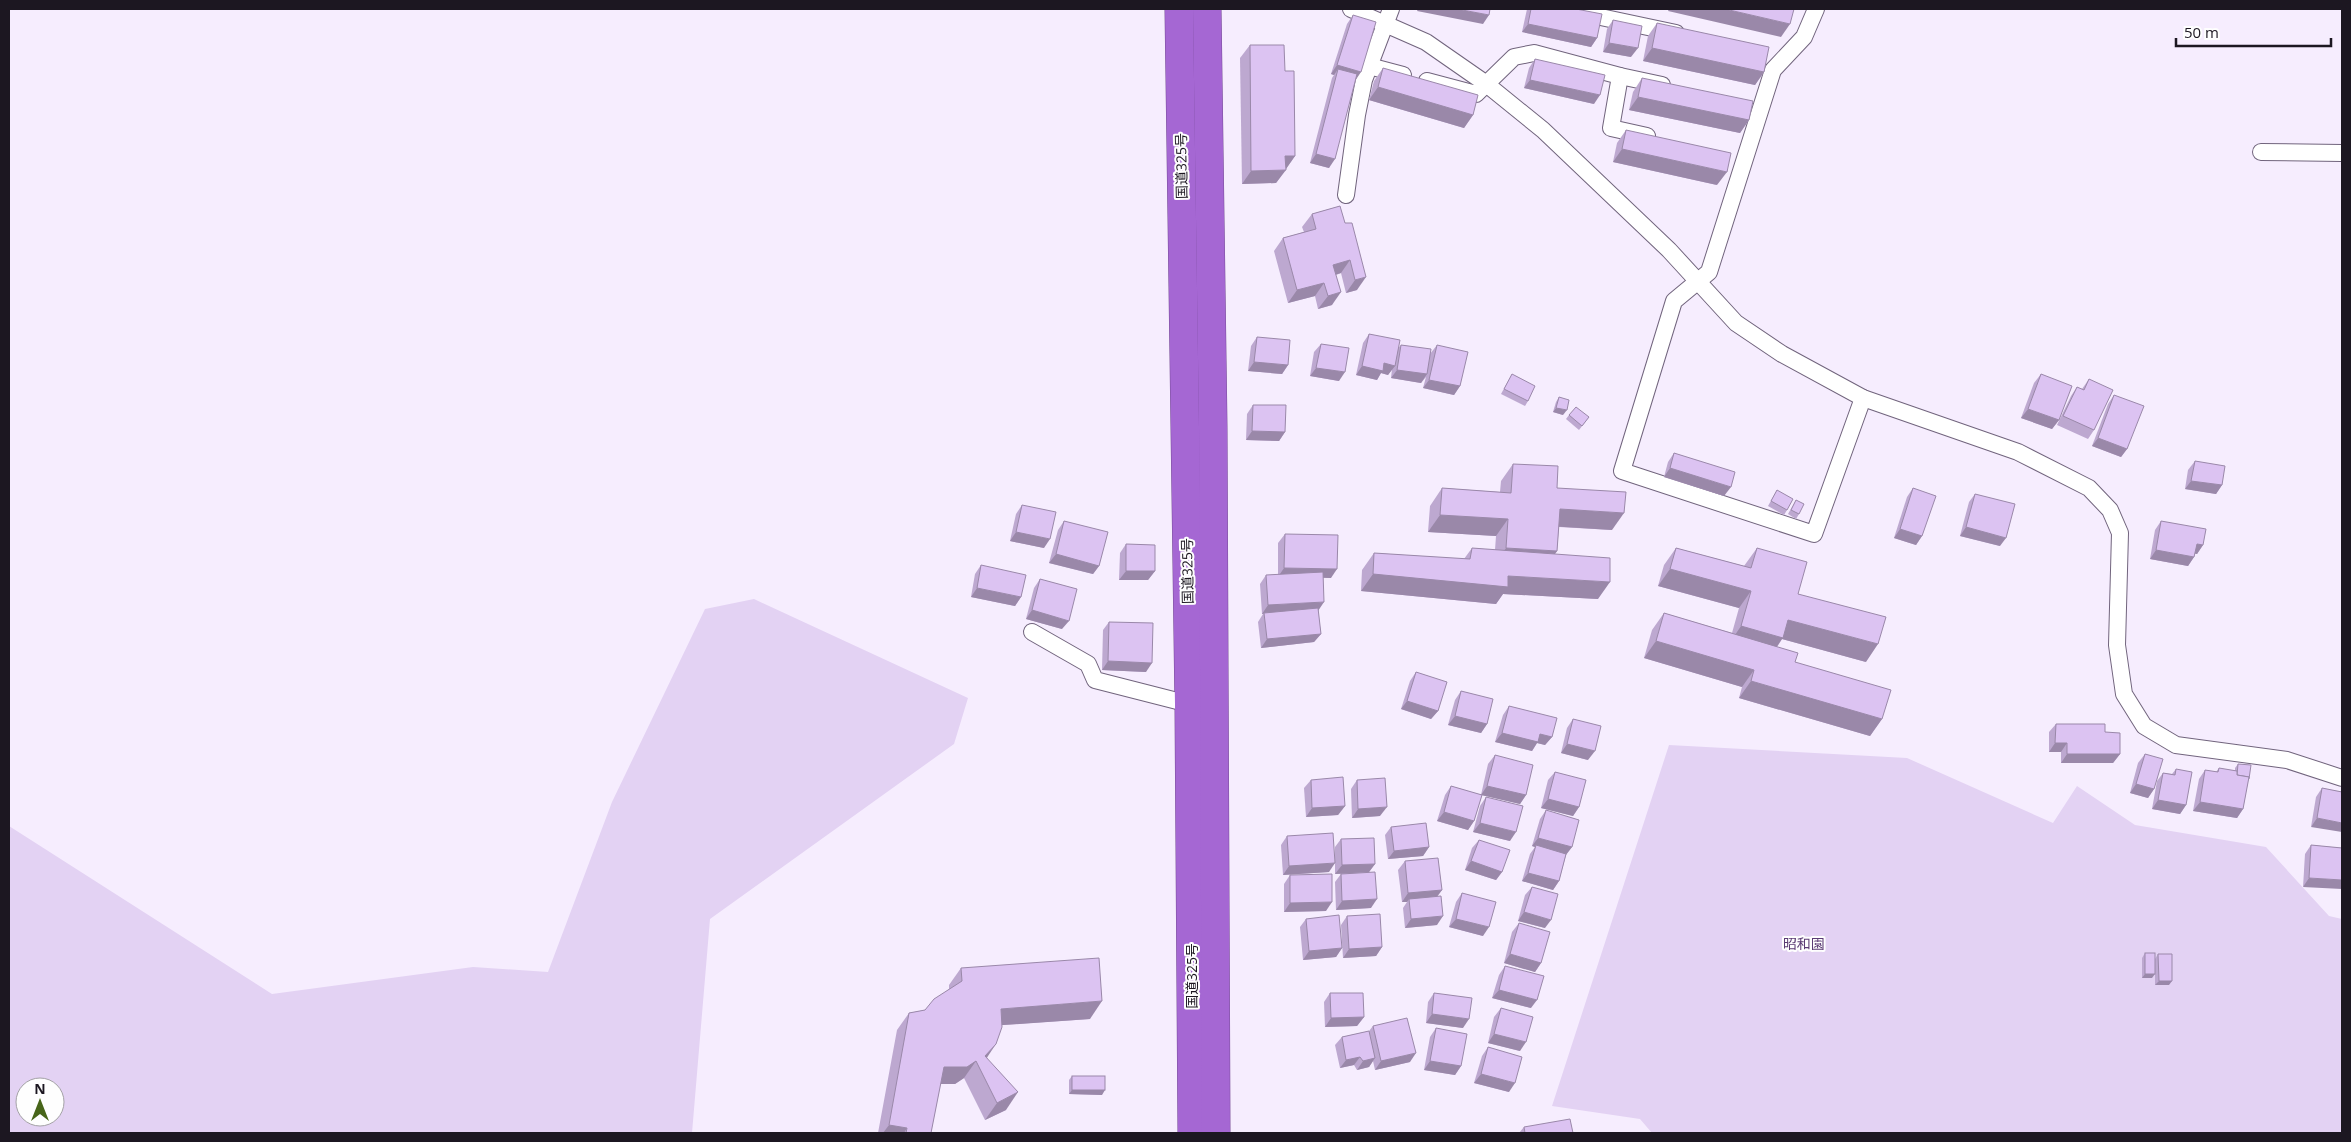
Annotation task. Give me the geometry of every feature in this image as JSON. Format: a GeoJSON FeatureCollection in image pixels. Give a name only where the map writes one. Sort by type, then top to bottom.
{"type":"FeatureCollection","features":[{"type":"Feature","properties":{"kind":"highway","name":"国道325号"},"geometry":{"type":"LineString","coordinates":[[1179,9],[1189,704],[1192,1133]]}},
{"type":"Feature","properties":{"kind":"highway","name":"国道325号"},"geometry":{"type":"LineString","coordinates":[[1207,9],[1213,428],[1216,1133]]}},
{"type":"Feature","properties":{"kind":"street"},"geometry":{"type":"LineString","coordinates":[[1351,9],[1426,42],[1485,83],[1543,130],[1669,250],[1736,322],[1782,354],[1863,398],[2018,452],[2089,488],[2110,510],[2120,533],[2117,645],[2124,694],[2144,726],[2176,745],[2287,760],[2342,778]]}},
{"type":"Feature","properties":{"kind":"street"},"geometry":{"type":"LineString","coordinates":[[1346,195],[1357,115],[1364,80],[1392,9]]}},
{"type":"Feature","properties":{"kind":"street"},"geometry":{"type":"LineString","coordinates":[[1563,9],[1688,36]]}},
{"type":"Feature","properties":{"kind":"street"},"geometry":{"type":"LineString","coordinates":[[1816,9],[1804,37],[1772,70],[1709,272],[1674,301],[1622,471],[1814,534],[1863,398]]}},
{"type":"Feature","properties":{"kind":"street"},"geometry":{"type":"LineString","coordinates":[[1369,66],[1476,94],[1485,83],[1514,57],[1534,53],[1620,76],[1677,88]]}},
{"type":"Feature","properties":{"kind":"street"},"geometry":{"type":"LineString","coordinates":[[1765,53],[1784,57]]}},
{"type":"Feature","properties":{"kind":"street"},"geometry":{"type":"LineString","coordinates":[[1620,76],[1611,128],[1659,138]]}},
{"type":"Feature","properties":{"kind":"street"},"geometry":{"type":"LineString","coordinates":[[1742,102],[1761,106]]}},
{"type":"Feature","properties":{"kind":"street"},"geometry":{"type":"LineString","coordinates":[[1726,152],[1745,156]]}},
{"type":"Feature","properties":{"kind":"street"},"geometry":{"type":"LineString","coordinates":[[2261,152],[2342,153]]}},
{"type":"Feature","properties":{"kind":"street"},"geometry":{"type":"LineString","coordinates":[[1032,632],[1088,664],[1095,680],[1189,704]]}},
{"type":"Feature","properties":{"kind":"green space"},"geometry":{"type":"Polygon","coordinates":[[[754,599],[968,698],[954,744],[710,919],[692,1133],[9,1133],[9,826],[272,994],[473,967],[548,972],[612,802],[705,609],[754,599]]]}},
{"type":"Feature","properties":{"kind":"green space","name":"昭和園"},"geometry":{"type":"Polygon","coordinates":[[[1669,745],[1907,758],[2053,823],[2077,786],[2135,825],[2266,847],[2329,916],[2342,919],[2342,1133],[1652,1133],[1640,1119],[1552,1106],[1669,745]]]}},
{"type":"Feature","properties":{"kind":"building"},"geometry":{"type":"Polygon","coordinates":[[[1457,9],[1490,9],[1489,15],[1457,9]]]}},
{"type":"Feature","properties":{"kind":"building"},"geometry":{"type":"Polygon","coordinates":[[[1531,9],[1576,9],[1602,14],[1597,38],[1528,24],[1531,9]]]}},
{"type":"Feature","properties":{"kind":"building"},"geometry":{"type":"Polygon","coordinates":[[[1725,9],[1794,9],[1790,24],[1725,9]]]}},
{"type":"Feature","properties":{"kind":"building"},"geometry":{"type":"Polygon","coordinates":[[[1353,15],[1376,22],[1361,72],[1337,65],[1353,15]]]}},
{"type":"Feature","properties":{"kind":"building"},"geometry":{"type":"Polygon","coordinates":[[[1613,20],[1642,26],[1638,48],[1609,43],[1613,20]]]}},
{"type":"Feature","properties":{"kind":"building"},"geometry":{"type":"Polygon","coordinates":[[[1657,23],[1769,47],[1764,72],[1652,48],[1657,23]]]}},
{"type":"Feature","properties":{"kind":"building"},"geometry":{"type":"Polygon","coordinates":[[[1250,45],[1284,45],[1285,71],[1294,71],[1295,156],[1285,156],[1286,170],[1251,171],[1250,45]]]}},
{"type":"Feature","properties":{"kind":"building"},"geometry":{"type":"Polygon","coordinates":[[[1535,59],[1605,75],[1600,95],[1530,80],[1535,59]]]}},
{"type":"Feature","properties":{"kind":"building"},"geometry":{"type":"Polygon","coordinates":[[[1383,68],[1478,95],[1473,115],[1378,87],[1383,68]]]}},
{"type":"Feature","properties":{"kind":"building"},"geometry":{"type":"Polygon","coordinates":[[[1338,69],[1357,74],[1335,159],[1316,154],[1338,69]]]}},
{"type":"Feature","properties":{"kind":"building"},"geometry":{"type":"Polygon","coordinates":[[[1642,78],[1753,101],[1749,120],[1638,97],[1642,78]]]}},
{"type":"Feature","properties":{"kind":"building"},"geometry":{"type":"Polygon","coordinates":[[[1626,130],[1731,153],[1727,172],[1622,149],[1626,130]]]}},
{"type":"Feature","properties":{"kind":"building"},"geometry":{"type":"Polygon","coordinates":[[[1340,206],[1345,223],[1352,223],[1366,277],[1355,280],[1350,260],[1333,265],[1341,292],[1328,296],[1324,283],[1297,290],[1283,238],[1316,229],[1312,214],[1340,206]]]}},
{"type":"Feature","properties":{"kind":"building"},"geometry":{"type":"Polygon","coordinates":[[[1369,334],[1400,340],[1395,366],[1384,363],[1383,371],[1362,366],[1369,334]]]}},
{"type":"Feature","properties":{"kind":"building"},"geometry":{"type":"Polygon","coordinates":[[[1257,337],[1290,340],[1288,365],[1254,362],[1257,337]]]}},
{"type":"Feature","properties":{"kind":"building"},"geometry":{"type":"Polygon","coordinates":[[[1321,344],[1349,348],[1345,372],[1316,368],[1321,344]]]}},
{"type":"Feature","properties":{"kind":"building"},"geometry":{"type":"Polygon","coordinates":[[[1401,345],[1431,349],[1427,374],[1397,370],[1401,345]]]}},
{"type":"Feature","properties":{"kind":"building"},"geometry":{"type":"Polygon","coordinates":[[[1437,345],[1468,352],[1460,386],[1429,380],[1437,345]]]}},
{"type":"Feature","properties":{"kind":"building"},"geometry":{"type":"Polygon","coordinates":[[[1512,374],[1535,386],[1528,401],[1504,389],[1512,374]]]}},
{"type":"Feature","properties":{"kind":"building"},"geometry":{"type":"Polygon","coordinates":[[[2041,374],[2072,386],[2059,420],[2028,409],[2041,374]]]}},
{"type":"Feature","properties":{"kind":"building"},"geometry":{"type":"Polygon","coordinates":[[[2089,379],[2113,390],[2094,430],[2063,416],[2077,387],[2084,390],[2089,379]]]}},
{"type":"Feature","properties":{"kind":"building"},"geometry":{"type":"Polygon","coordinates":[[[2114,395],[2144,406],[2127,449],[2098,438],[2114,395]]]}},
{"type":"Feature","properties":{"kind":"building"},"geometry":{"type":"Polygon","coordinates":[[[1559,397],[1569,400],[1567,410],[1556,408],[1559,397]]]}},
{"type":"Feature","properties":{"kind":"building"},"geometry":{"type":"Polygon","coordinates":[[[1253,405],[1286,405],[1285,432],[1252,431],[1253,405]]]}},
{"type":"Feature","properties":{"kind":"building"},"geometry":{"type":"Polygon","coordinates":[[[1576,407],[1589,417],[1582,426],[1569,415],[1576,407]]]}},
{"type":"Feature","properties":{"kind":"building"},"geometry":{"type":"Polygon","coordinates":[[[1674,453],[1735,472],[1731,487],[1670,468],[1674,453]]]}},
{"type":"Feature","properties":{"kind":"building"},"geometry":{"type":"Polygon","coordinates":[[[2195,461],[2225,466],[2222,485],[2191,481],[2195,461]]]}},
{"type":"Feature","properties":{"kind":"building"},"geometry":{"type":"Polygon","coordinates":[[[1513,464],[1558,466],[1557,488],[1626,492],[1624,513],[1560,509],[1557,551],[1506,548],[1508,519],[1440,515],[1442,488],[1511,493],[1513,464]]]}},
{"type":"Feature","properties":{"kind":"building"},"geometry":{"type":"Polygon","coordinates":[[[1913,488],[1936,496],[1922,536],[1900,529],[1913,488]]]}},
{"type":"Feature","properties":{"kind":"building"},"geometry":{"type":"Polygon","coordinates":[[[1777,490],[1793,499],[1787,510],[1771,501],[1777,490]]]}},
{"type":"Feature","properties":{"kind":"building"},"geometry":{"type":"Polygon","coordinates":[[[1975,494],[2015,504],[2006,538],[1966,527],[1975,494]]]}},
{"type":"Feature","properties":{"kind":"building"},"geometry":{"type":"Polygon","coordinates":[[[1796,500],[1804,504],[1799,514],[1791,510],[1796,500]]]}},
{"type":"Feature","properties":{"kind":"building"},"geometry":{"type":"Polygon","coordinates":[[[1022,505],[1056,512],[1050,539],[1016,532],[1022,505]]]}},
{"type":"Feature","properties":{"kind":"building"},"geometry":{"type":"Polygon","coordinates":[[[1064,521],[1108,532],[1099,566],[1056,554],[1064,521]]]}},
{"type":"Feature","properties":{"kind":"building"},"geometry":{"type":"Polygon","coordinates":[[[2161,521],[2206,529],[2203,545],[2197,544],[2194,557],[2156,550],[2161,521]]]}},
{"type":"Feature","properties":{"kind":"building"},"geometry":{"type":"Polygon","coordinates":[[[1285,534],[1338,535],[1337,569],[1284,568],[1285,534]]]}},
{"type":"Feature","properties":{"kind":"building"},"geometry":{"type":"Polygon","coordinates":[[[1126,544],[1155,545],[1155,571],[1126,571],[1126,544]]]}},
{"type":"Feature","properties":{"kind":"building"},"geometry":{"type":"Polygon","coordinates":[[[1472,548],[1610,558],[1610,582],[1508,576],[1508,587],[1373,574],[1374,553],[1470,559],[1472,548]]]}},
{"type":"Feature","properties":{"kind":"building"},"geometry":{"type":"Polygon","coordinates":[[[1676,548],[1751,568],[1757,548],[1807,562],[1798,594],[1886,617],[1878,644],[1788,620],[1783,638],[1741,626],[1751,591],[1670,569],[1676,548]]]}},
{"type":"Feature","properties":{"kind":"building"},"geometry":{"type":"Polygon","coordinates":[[[981,565],[1026,575],[1021,597],[977,588],[981,565]]]}},
{"type":"Feature","properties":{"kind":"building"},"geometry":{"type":"Polygon","coordinates":[[[1323,572],[1324,602],[1268,605],[1266,575],[1323,572]]]}},
{"type":"Feature","properties":{"kind":"building"},"geometry":{"type":"Polygon","coordinates":[[[1040,579],[1077,589],[1069,621],[1032,610],[1040,579]]]}},
{"type":"Feature","properties":{"kind":"building"},"geometry":{"type":"Polygon","coordinates":[[[1318,608],[1321,634],[1267,639],[1264,613],[1318,608]]]}},
{"type":"Feature","properties":{"kind":"building"},"geometry":{"type":"Polygon","coordinates":[[[1664,613],[1798,653],[1795,662],[1891,690],[1882,719],[1751,681],[1754,670],[1656,641],[1664,613]]]}},
{"type":"Feature","properties":{"kind":"building"},"geometry":{"type":"Polygon","coordinates":[[[1109,622],[1153,623],[1152,663],[1108,661],[1109,622]]]}},
{"type":"Feature","properties":{"kind":"building"},"geometry":{"type":"Polygon","coordinates":[[[1416,672],[1447,682],[1438,711],[1407,701],[1416,672]]]}},
{"type":"Feature","properties":{"kind":"building"},"geometry":{"type":"Polygon","coordinates":[[[1461,691],[1493,699],[1487,724],[1455,716],[1461,691]]]}},
{"type":"Feature","properties":{"kind":"building"},"geometry":{"type":"Polygon","coordinates":[[[1509,706],[1557,718],[1552,737],[1540,734],[1538,742],[1502,733],[1509,706]]]}},
{"type":"Feature","properties":{"kind":"building"},"geometry":{"type":"Polygon","coordinates":[[[1573,719],[1601,726],[1595,751],[1567,744],[1573,719]]]}},
{"type":"Feature","properties":{"kind":"building"},"geometry":{"type":"Polygon","coordinates":[[[2056,724],[2105,724],[2105,732],[2120,733],[2120,754],[2067,754],[2067,743],[2055,743],[2056,724]]]}},
{"type":"Feature","properties":{"kind":"building"},"geometry":{"type":"Polygon","coordinates":[[[2145,754],[2163,759],[2154,789],[2136,784],[2145,754]]]}},
{"type":"Feature","properties":{"kind":"building"},"geometry":{"type":"Polygon","coordinates":[[[1495,755],[1533,765],[1526,795],[1487,786],[1495,755]]]}},
{"type":"Feature","properties":{"kind":"building"},"geometry":{"type":"Polygon","coordinates":[[[2238,764],[2251,765],[2249,779],[2249,777],[2237,775],[2238,764]]]}},
{"type":"Feature","properties":{"kind":"building"},"geometry":{"type":"Polygon","coordinates":[[[2219,768],[2237,771],[2237,775],[2249,777],[2243,809],[2200,802],[2205,770],[2218,772],[2219,768]]]}},
{"type":"Feature","properties":{"kind":"building"},"geometry":{"type":"Polygon","coordinates":[[[2176,769],[2192,772],[2186,805],[2158,800],[2163,773],[2175,775],[2176,769]]]}},
{"type":"Feature","properties":{"kind":"building"},"geometry":{"type":"Polygon","coordinates":[[[1555,772],[1586,780],[1579,807],[1548,799],[1555,772]]]}},
{"type":"Feature","properties":{"kind":"building"},"geometry":{"type":"Polygon","coordinates":[[[1343,777],[1345,806],[1312,808],[1311,780],[1343,777]]]}},
{"type":"Feature","properties":{"kind":"building"},"geometry":{"type":"Polygon","coordinates":[[[1385,778],[1387,807],[1358,809],[1357,780],[1385,778]]]}},
{"type":"Feature","properties":{"kind":"building"},"geometry":{"type":"Polygon","coordinates":[[[1451,786],[1482,795],[1474,821],[1444,812],[1451,786]]]}},
{"type":"Feature","properties":{"kind":"building"},"geometry":{"type":"Polygon","coordinates":[[[2322,788],[2342,792],[2342,823],[2317,818],[2322,788]]]}},
{"type":"Feature","properties":{"kind":"building"},"geometry":{"type":"Polygon","coordinates":[[[1486,797],[1523,806],[1516,832],[1480,823],[1486,797]]]}},
{"type":"Feature","properties":{"kind":"building"},"geometry":{"type":"Polygon","coordinates":[[[1546,810],[1579,820],[1572,847],[1538,838],[1546,810]]]}},
{"type":"Feature","properties":{"kind":"building"},"geometry":{"type":"Polygon","coordinates":[[[1426,823],[1429,847],[1394,851],[1391,827],[1426,823]]]}},
{"type":"Feature","properties":{"kind":"building"},"geometry":{"type":"Polygon","coordinates":[[[1333,833],[1335,863],[1289,866],[1287,836],[1333,833]]]}},
{"type":"Feature","properties":{"kind":"building"},"geometry":{"type":"Polygon","coordinates":[[[1374,838],[1375,864],[1342,865],[1341,839],[1374,838]]]}},
{"type":"Feature","properties":{"kind":"building"},"geometry":{"type":"Polygon","coordinates":[[[1479,840],[1510,850],[1502,872],[1471,861],[1479,840]]]}},
{"type":"Feature","properties":{"kind":"building"},"geometry":{"type":"Polygon","coordinates":[[[1536,845],[1566,854],[1559,881],[1528,873],[1536,845]]]}},
{"type":"Feature","properties":{"kind":"building"},"geometry":{"type":"Polygon","coordinates":[[[2311,845],[2342,848],[2342,880],[2309,878],[2311,845]]]}},
{"type":"Feature","properties":{"kind":"building"},"geometry":{"type":"Polygon","coordinates":[[[1438,858],[1442,890],[1408,893],[1405,861],[1438,858]]]}},
{"type":"Feature","properties":{"kind":"building"},"geometry":{"type":"Polygon","coordinates":[[[1375,872],[1377,899],[1342,901],[1341,874],[1375,872]]]}},
{"type":"Feature","properties":{"kind":"building"},"geometry":{"type":"Polygon","coordinates":[[[1332,874],[1332,902],[1290,903],[1290,875],[1332,874]]]}},
{"type":"Feature","properties":{"kind":"building"},"geometry":{"type":"Polygon","coordinates":[[[1532,887],[1558,894],[1551,920],[1524,912],[1532,887]]]}},
{"type":"Feature","properties":{"kind":"building"},"geometry":{"type":"Polygon","coordinates":[[[1462,893],[1496,902],[1489,927],[1456,919],[1462,893]]]}},
{"type":"Feature","properties":{"kind":"building"},"geometry":{"type":"Polygon","coordinates":[[[1441,896],[1443,916],[1411,919],[1409,899],[1441,896]]]}},
{"type":"Feature","properties":{"kind":"building"},"geometry":{"type":"Polygon","coordinates":[[[1380,914],[1382,947],[1349,949],[1347,916],[1380,914]]]}},
{"type":"Feature","properties":{"kind":"building"},"geometry":{"type":"Polygon","coordinates":[[[1339,915],[1342,948],[1309,951],[1306,919],[1339,915]]]}},
{"type":"Feature","properties":{"kind":"building"},"geometry":{"type":"Polygon","coordinates":[[[1519,923],[1550,932],[1541,963],[1510,954],[1519,923]]]}},
{"type":"Feature","properties":{"kind":"building"},"geometry":{"type":"Polygon","coordinates":[[[2145,953],[2155,953],[2155,974],[2145,974],[2145,953]]]}},
{"type":"Feature","properties":{"kind":"building"},"geometry":{"type":"Polygon","coordinates":[[[2158,954],[2172,954],[2172,981],[2159,981],[2158,954]]]}},
{"type":"Feature","properties":{"kind":"building"},"geometry":{"type":"Polygon","coordinates":[[[1099,958],[1102,1001],[1001,1009],[1002,1027],[996,1044],[985,1056],[1018,1092],[997,1103],[976,1061],[967,1067],[944,1067],[931,1133],[906,1133],[907,1128],[889,1125],[909,1013],[925,1010],[934,999],[962,981],[961,968],[1099,958]]]}},
{"type":"Feature","properties":{"kind":"building"},"geometry":{"type":"Polygon","coordinates":[[[1505,966],[1544,976],[1537,1000],[1499,990],[1505,966]]]}},
{"type":"Feature","properties":{"kind":"building"},"geometry":{"type":"Polygon","coordinates":[[[1330,993],[1363,993],[1364,1017],[1331,1018],[1330,993]]]}},
{"type":"Feature","properties":{"kind":"building"},"geometry":{"type":"Polygon","coordinates":[[[1434,993],[1472,998],[1469,1019],[1432,1014],[1434,993]]]}},
{"type":"Feature","properties":{"kind":"building"},"geometry":{"type":"Polygon","coordinates":[[[1501,1008],[1533,1017],[1526,1042],[1494,1034],[1501,1008]]]}},
{"type":"Feature","properties":{"kind":"building"},"geometry":{"type":"Polygon","coordinates":[[[1407,1018],[1416,1053],[1381,1061],[1373,1026],[1407,1018]]]}},
{"type":"Feature","properties":{"kind":"building"},"geometry":{"type":"Polygon","coordinates":[[[1436,1028],[1467,1034],[1461,1066],[1430,1061],[1436,1028]]]}},
{"type":"Feature","properties":{"kind":"building"},"geometry":{"type":"Polygon","coordinates":[[[1369,1031],[1375,1058],[1363,1061],[1360,1057],[1346,1060],[1342,1037],[1369,1031]]]}},
{"type":"Feature","properties":{"kind":"building"},"geometry":{"type":"Polygon","coordinates":[[[1488,1047],[1522,1057],[1515,1083],[1481,1074],[1488,1047]]]}},
{"type":"Feature","properties":{"kind":"building"},"geometry":{"type":"Polygon","coordinates":[[[1072,1076],[1105,1076],[1105,1090],[1072,1090],[1072,1076]]]}},
{"type":"Feature","properties":{"kind":"building"},"geometry":{"type":"Polygon","coordinates":[[[1570,1119],[1573,1133],[1525,1133],[1524,1127],[1570,1119]]]}}]}
